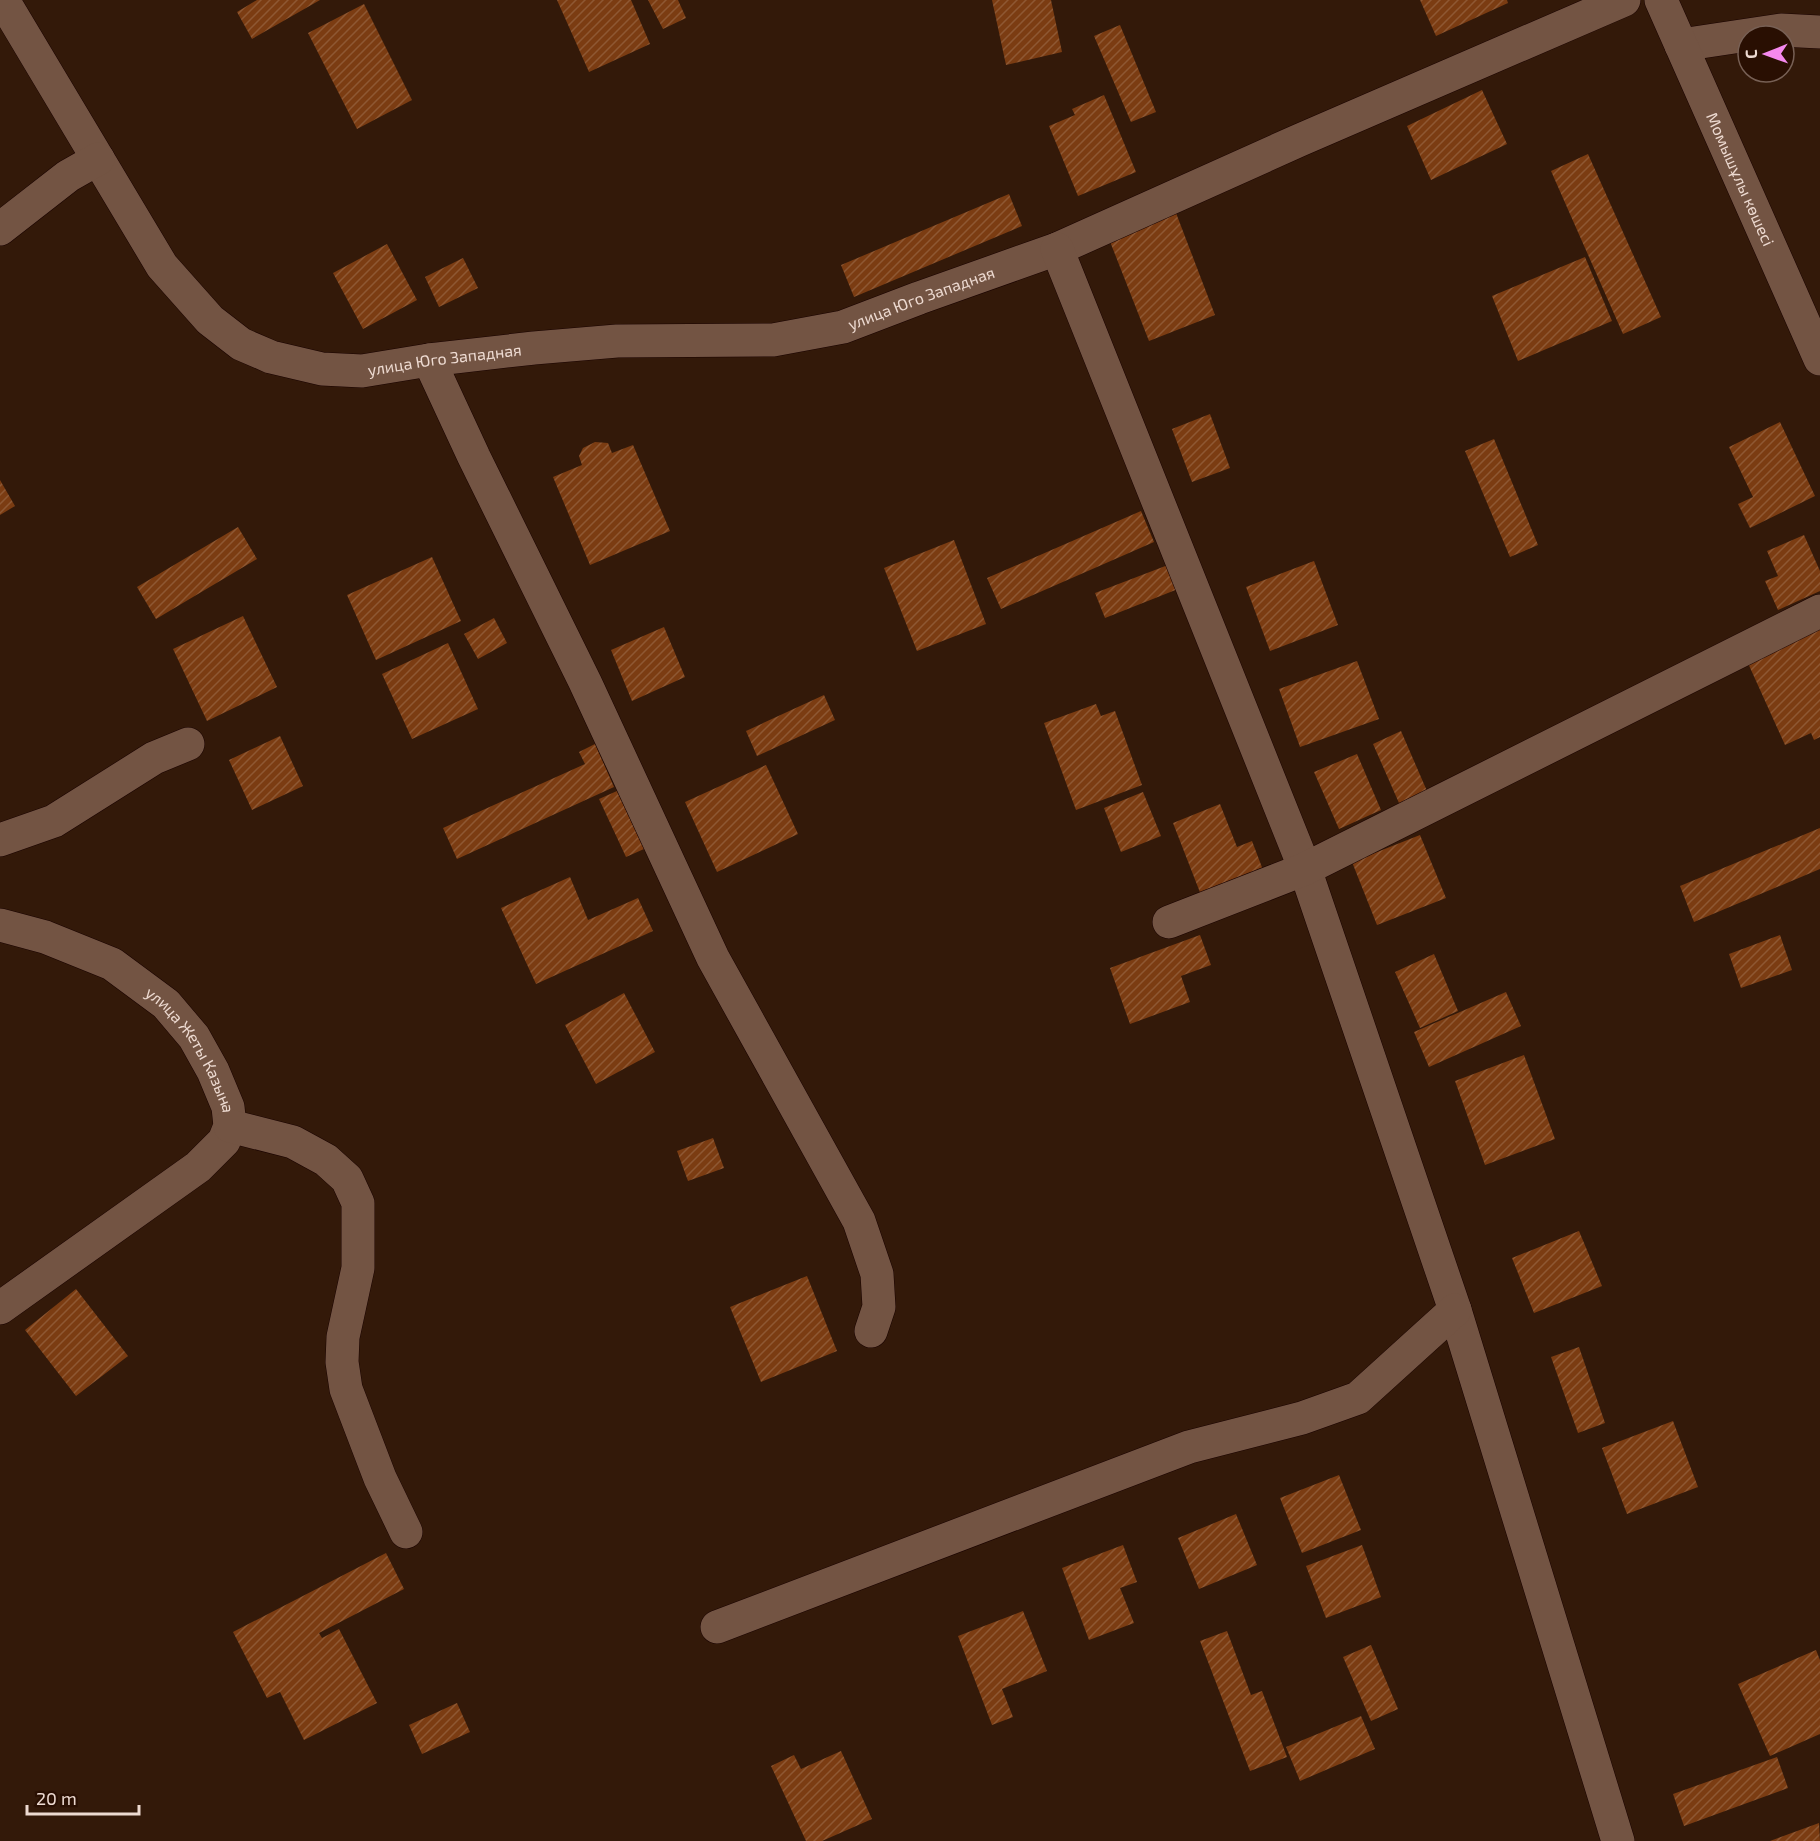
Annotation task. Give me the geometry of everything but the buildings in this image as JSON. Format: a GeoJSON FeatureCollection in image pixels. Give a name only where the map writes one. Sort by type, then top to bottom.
{"type":"FeatureCollection","features":[{"type":"Feature","properties":{"kind":"street","name":"улица Юго Западная"},"geometry":{"type":"LineString","coordinates":[[3,0],[162,266],[210,320],[240,344],[271,357],[322,369],[362,371],[429,360],[617,341],[773,340],[843,327],[1057,249],[1624,0]]}},
{"type":"Feature","properties":{"kind":"street","name":"Момышұлы көшесі"},"geometry":{"type":"LineString","coordinates":[[1661,0],[1820,359]]}},
{"type":"Feature","properties":{"kind":"street"},"geometry":{"type":"LineString","coordinates":[[1681,45],[1781,30],[1820,32]]}},
{"type":"Feature","properties":{"kind":"street"},"geometry":{"type":"LineString","coordinates":[[0,229],[68,176],[98,159]]}},
{"type":"Feature","properties":{"kind":"street"},"geometry":{"type":"LineString","coordinates":[[1057,249],[1305,869],[1455,1310],[1618,1841]]}},
{"type":"Feature","properties":{"kind":"street"},"geometry":{"type":"LineString","coordinates":[[429,360],[585,682],[713,958],[859,1221],[877,1275],[879,1307],[872,1331]]}},
{"type":"Feature","properties":{"kind":"street"},"geometry":{"type":"LineString","coordinates":[[1169,922],[1305,869],[1820,611]]}},
{"type":"Feature","properties":{"kind":"street"},"geometry":{"type":"LineString","coordinates":[[0,840],[54,821],[154,758],[188,744]]}},
{"type":"Feature","properties":{"kind":"street","name":"улица Жеты Казына"},"geometry":{"type":"LineString","coordinates":[[0,925],[45,937],[112,964],[166,1004],[194,1037],[213,1071],[228,1107],[230,1126],[224,1141],[198,1167],[0,1308]]}},
{"type":"Feature","properties":{"kind":"street"},"geometry":{"type":"LineString","coordinates":[[230,1126],[293,1142],[326,1160],[347,1179],[358,1203],[358,1268],[343,1337],[342,1362],[346,1389],[380,1478],[406,1532]]}},
{"type":"Feature","properties":{"kind":"street"},"geometry":{"type":"LineString","coordinates":[[717,1627],[1190,1447],[1302,1418],[1358,1398],[1455,1310]]}}]}
